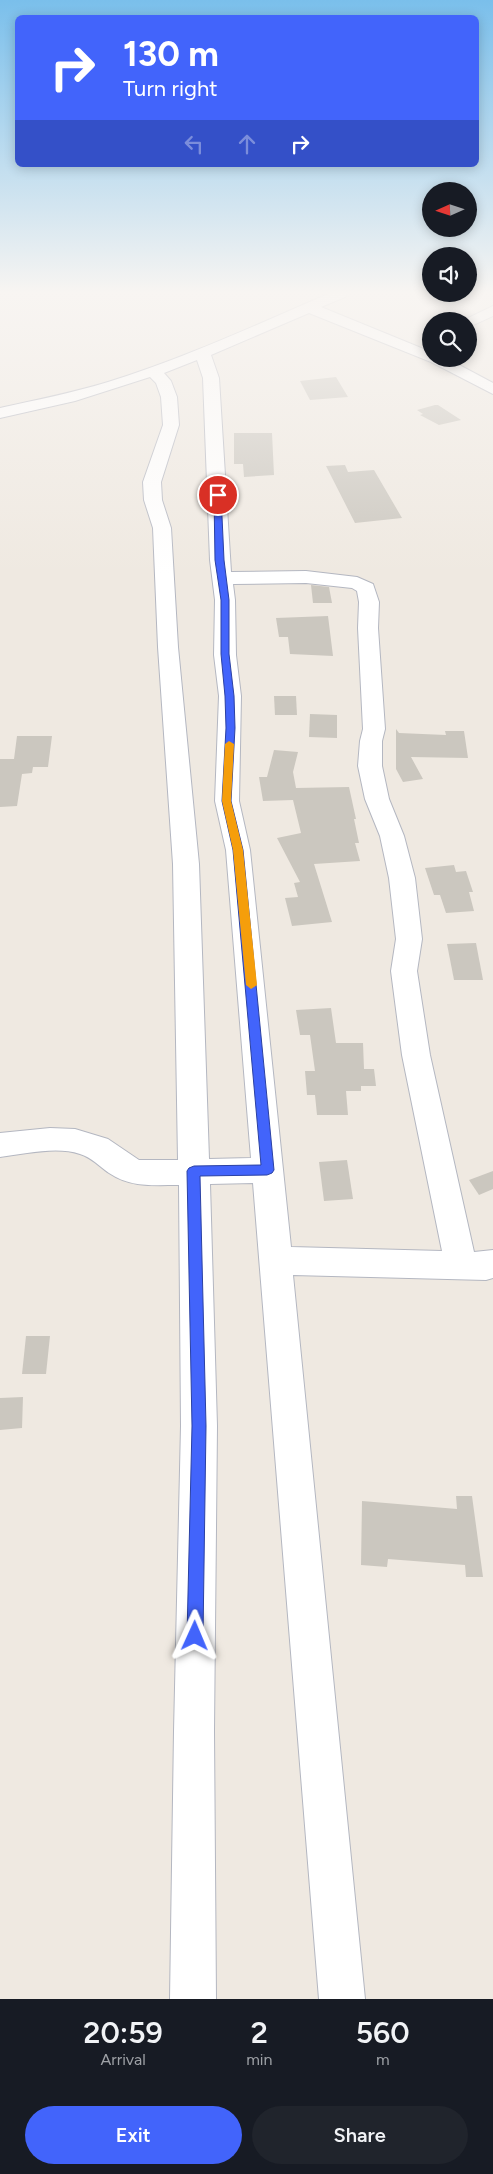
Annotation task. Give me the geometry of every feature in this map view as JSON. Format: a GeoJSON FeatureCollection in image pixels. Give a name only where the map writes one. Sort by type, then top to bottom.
{"type":"FeatureCollection","features":[{"type":"Feature","properties":{"kind":"street"},"geometry":{"type":"LineString","coordinates":[[0,414],[107,387]]}},
{"type":"Feature","properties":{"kind":"street"},"geometry":{"type":"LineString","coordinates":[[165,387],[169,397],[171,425],[152,482],[153,500],[162,528],[168,647],[186,864],[199,1426],[193,1741],[193,1999]]}},
{"type":"Feature","properties":{"kind":"street"},"geometry":{"type":"LineString","coordinates":[[211,387],[213,447],[225,600],[225,654],[230,696],[226,801],[238,850],[277,1260],[342,1999]]}},
{"type":"Feature","properties":{"kind":"street"},"geometry":{"type":"LineString","coordinates":[[222,578],[306,577],[357,583],[366,588],[369,602],[368,628],[374,729],[371,741],[370,766],[377,799],[392,836],[402,878],[409,939],[404,971],[416,1055],[429,1122],[458,1247],[457,1265]]}},
{"type":"Feature","properties":{"kind":"street"},"geometry":{"type":"LineString","coordinates":[[0,1145],[70,1140],[87,1143],[98,1148],[122,1168],[137,1172],[267,1170]]}},
{"type":"Feature","properties":{"kind":"street"},"geometry":{"type":"LineString","coordinates":[[277,1260],[457,1265],[493,1264]]}},
{"type":"Feature","properties":{"kind":"building"},"geometry":{"type":"Polygon","coordinates":[[[303,387],[342,387],[348,397],[310,400],[303,387]]]}},
{"type":"Feature","properties":{"kind":"building"},"geometry":{"type":"Polygon","coordinates":[[[435,405],[461,420],[439,425],[420,415],[423,414],[417,410],[435,405]]]}},
{"type":"Feature","properties":{"kind":"building"},"geometry":{"type":"Polygon","coordinates":[[[234,433],[272,433],[274,475],[244,477],[243,464],[234,464],[234,433]]]}},
{"type":"Feature","properties":{"kind":"building"},"geometry":{"type":"Polygon","coordinates":[[[345,465],[348,472],[374,470],[402,518],[355,523],[326,466],[345,465]]]}},
{"type":"Feature","properties":{"kind":"building"},"geometry":{"type":"Polygon","coordinates":[[[311,585],[329,587],[332,603],[313,603],[311,585]]]}},
{"type":"Feature","properties":{"kind":"building"},"geometry":{"type":"Polygon","coordinates":[[[328,616],[333,656],[290,654],[288,637],[279,637],[276,618],[328,616]]]}},
{"type":"Feature","properties":{"kind":"building"},"geometry":{"type":"Polygon","coordinates":[[[274,696],[296,696],[297,715],[275,715],[274,696]]]}},
{"type":"Feature","properties":{"kind":"building"},"geometry":{"type":"Polygon","coordinates":[[[310,714],[337,715],[337,738],[309,737],[310,714]]]}},
{"type":"Feature","properties":{"kind":"building"},"geometry":{"type":"Polygon","coordinates":[[[396,729],[399,733],[446,735],[445,731],[464,731],[468,758],[411,757],[423,779],[403,782],[396,769],[396,729]]]}},
{"type":"Feature","properties":{"kind":"building"},"geometry":{"type":"Polygon","coordinates":[[[17,736],[52,736],[48,767],[33,767],[32,773],[22,774],[17,806],[0,807],[0,759],[14,759],[17,736]]]}},
{"type":"Feature","properties":{"kind":"building"},"geometry":{"type":"Polygon","coordinates":[[[274,750],[298,752],[293,772],[296,788],[349,787],[359,843],[355,843],[360,861],[314,864],[332,922],[292,926],[285,898],[298,897],[294,883],[300,882],[277,838],[301,833],[293,800],[263,801],[259,777],[267,777],[274,750]]]}},
{"type":"Feature","properties":{"kind":"building"},"geometry":{"type":"Polygon","coordinates":[[[454,865],[456,872],[466,871],[473,892],[469,892],[474,911],[446,913],[440,895],[434,895],[425,868],[454,865]]]}},
{"type":"Feature","properties":{"kind":"building"},"geometry":{"type":"Polygon","coordinates":[[[476,943],[483,980],[454,980],[447,944],[476,943]]]}},
{"type":"Feature","properties":{"kind":"building"},"geometry":{"type":"Polygon","coordinates":[[[331,1008],[336,1043],[363,1043],[364,1069],[374,1069],[376,1086],[361,1086],[361,1091],[346,1091],[348,1115],[317,1115],[315,1095],[307,1095],[305,1071],[315,1071],[310,1035],[300,1035],[296,1010],[331,1008]]]}},
{"type":"Feature","properties":{"kind":"building"},"geometry":{"type":"Polygon","coordinates":[[[347,1160],[353,1199],[324,1201],[319,1162],[347,1160]]]}},
{"type":"Feature","properties":{"kind":"building"},"geometry":{"type":"Polygon","coordinates":[[[493,1171],[493,1189],[479,1195],[469,1180],[493,1171]]]}},
{"type":"Feature","properties":{"kind":"building"},"geometry":{"type":"Polygon","coordinates":[[[26,1336],[50,1336],[46,1374],[22,1374],[26,1336]]]}},
{"type":"Feature","properties":{"kind":"building"},"geometry":{"type":"Polygon","coordinates":[[[23,1397],[22,1428],[0,1430],[0,1398],[23,1397]]]}},
{"type":"Feature","properties":{"kind":"building"},"geometry":{"type":"Polygon","coordinates":[[[456,1496],[472,1496],[483,1577],[466,1577],[465,1565],[388,1559],[387,1567],[361,1565],[362,1501],[457,1509],[456,1496]]]}},
{"type":"Feature","properties":{"kind":"slow traffic"},"geometry":{"type":"LineString","coordinates":[[229,744],[226,801],[238,850],[251,985]]}},
{"type":"Feature","properties":{"kind":"route"},"geometry":{"type":"LineString","coordinates":[[195,1636],[199,1426],[194,1171],[267,1170],[238,850],[226,801],[230,696],[225,654],[225,600],[220,560],[218,495]]}}]}
